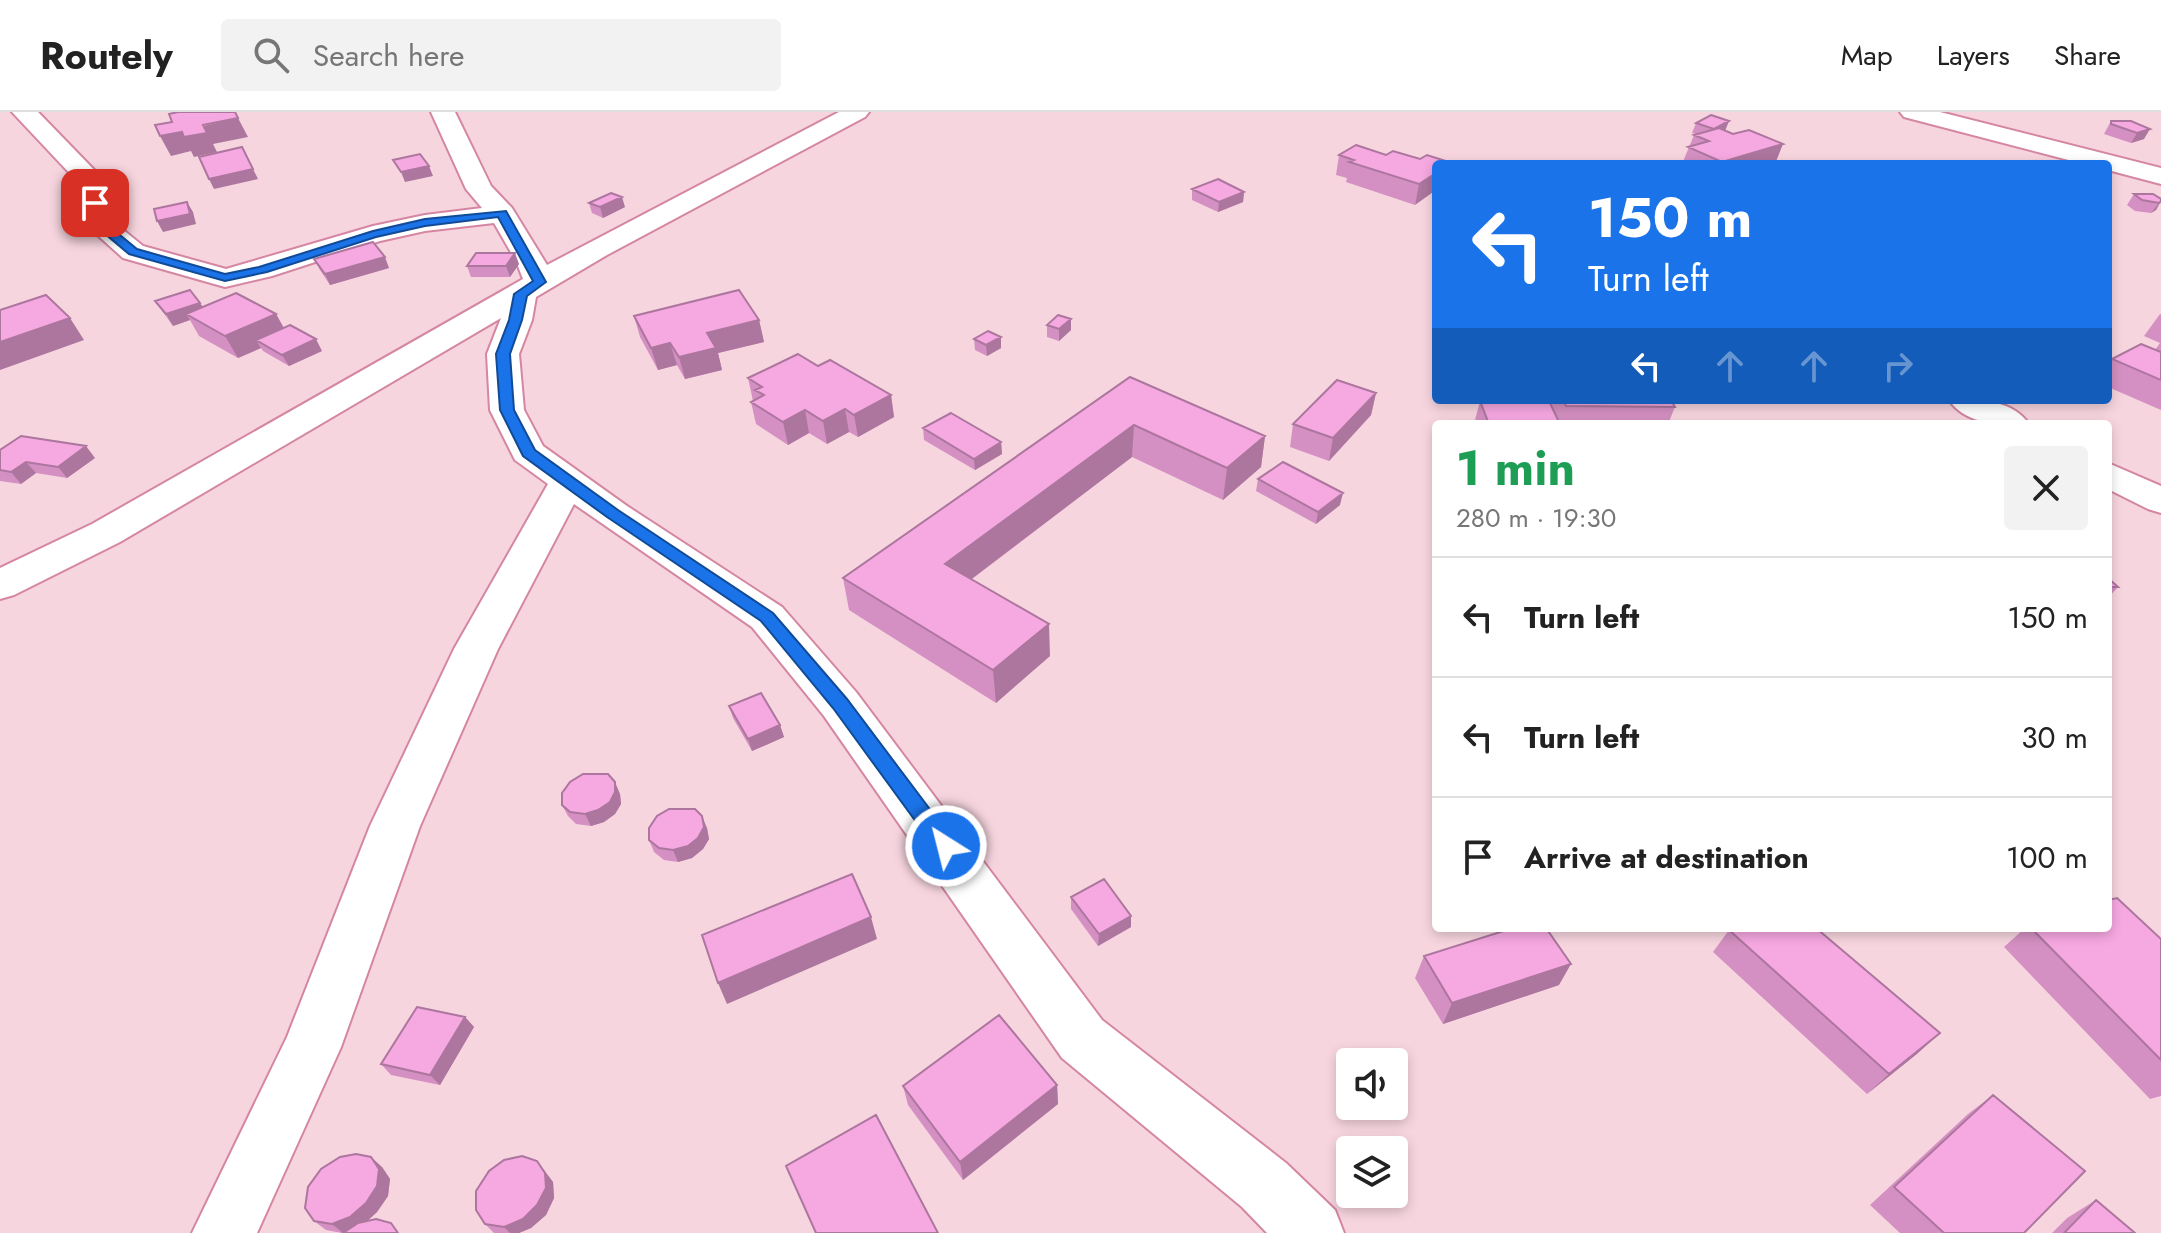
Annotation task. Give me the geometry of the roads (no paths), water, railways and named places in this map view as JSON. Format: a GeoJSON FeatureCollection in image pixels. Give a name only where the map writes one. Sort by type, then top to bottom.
{"type":"FeatureCollection","features":[{"type":"Feature","properties":{"kind":"street"},"geometry":{"type":"LineString","coordinates":[[24,112],[88,177],[98,223],[133,252],[225,278],[262,270],[373,234],[425,223],[502,214]]}},
{"type":"Feature","properties":{"kind":"street"},"geometry":{"type":"LineString","coordinates":[[443,112],[479,189],[502,214],[530,288],[503,354],[507,410],[528,452],[767,617],[840,704],[1082,1039],[1264,1185],[1312,1233]]}},
{"type":"Feature","properties":{"kind":"street"},"geometry":{"type":"LineString","coordinates":[[0,585],[106,533],[530,288],[857,112]]}},
{"type":"Feature","properties":{"kind":"street"},"geometry":{"type":"LineString","coordinates":[[1912,112],[2099,160]]}},
{"type":"Feature","properties":{"kind":"street"},"geometry":{"type":"LineString","coordinates":[[2112,163],[2161,176]]}},
{"type":"Feature","properties":{"kind":"street"},"geometry":{"type":"LineString","coordinates":[[1974,404],[2004,420]]}},
{"type":"Feature","properties":{"kind":"street"},"geometry":{"type":"LineString","coordinates":[[2112,476],[2161,501]]}},
{"type":"Feature","properties":{"kind":"street"},"geometry":{"type":"LineString","coordinates":[[224,1233],[312,1047],[395,826],[476,649],[568,481]]}}]}
